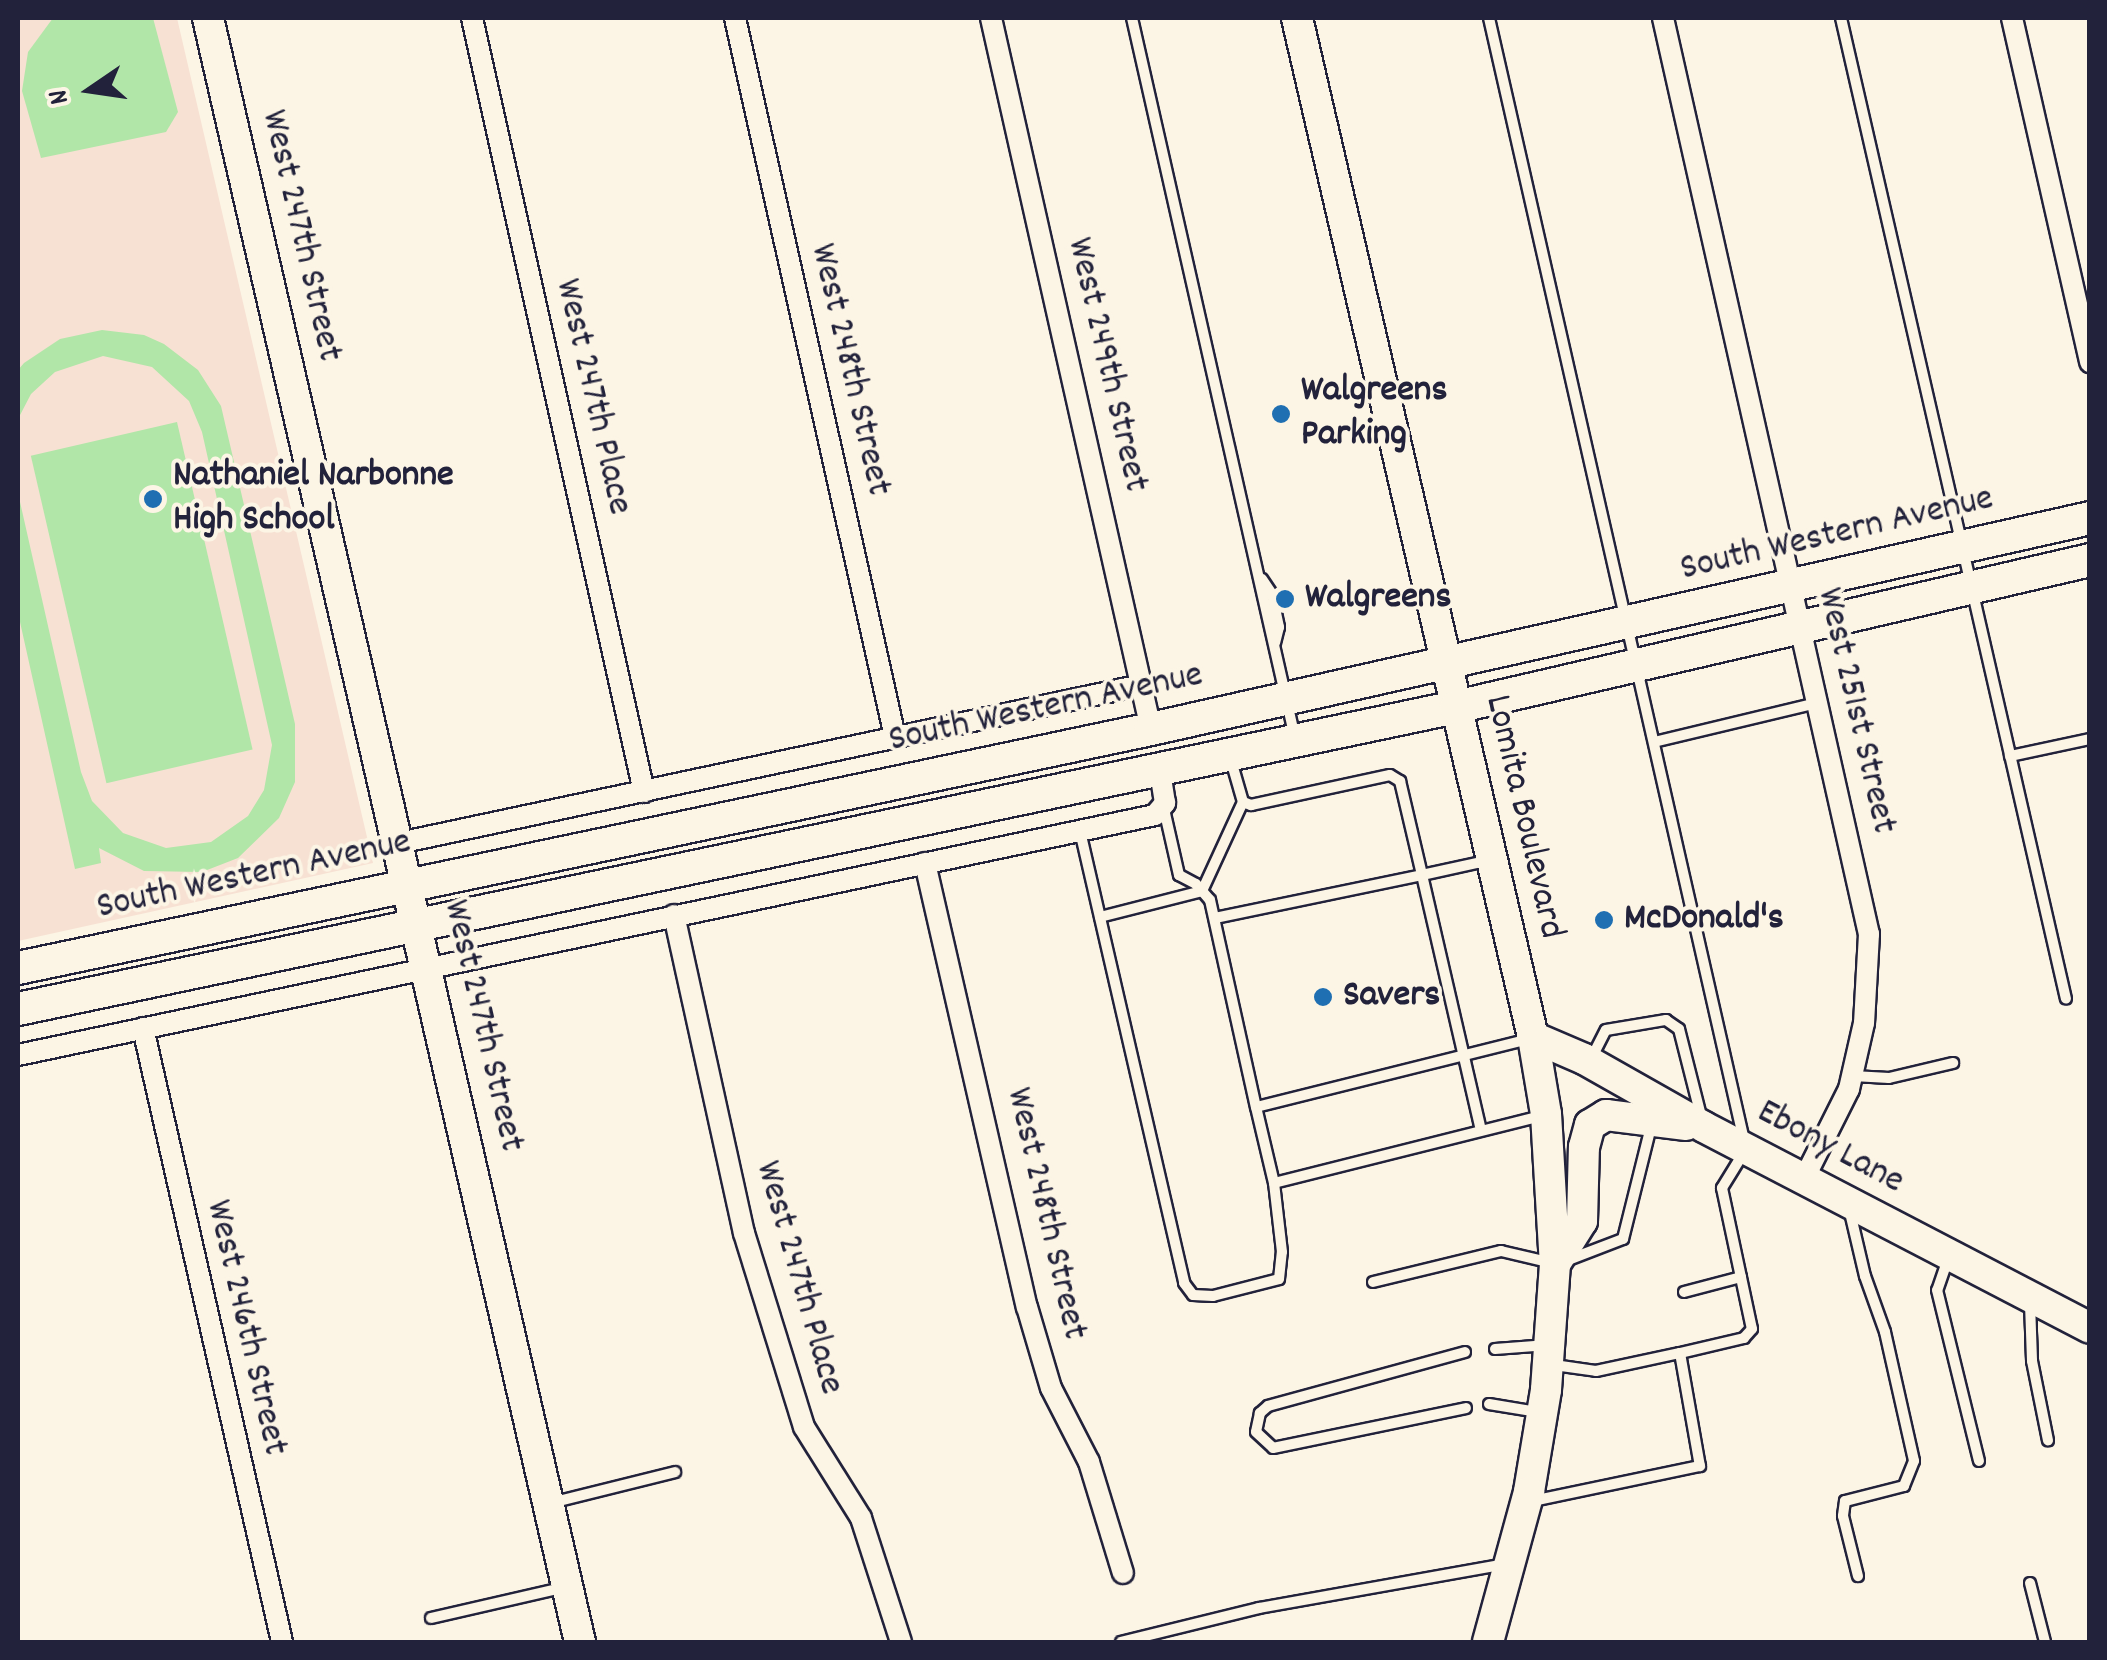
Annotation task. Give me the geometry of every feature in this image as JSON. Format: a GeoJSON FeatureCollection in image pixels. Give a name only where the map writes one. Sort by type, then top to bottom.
{"type":"FeatureCollection","features":[{"type":"Feature","properties":{"kind":"main road","name":"South Western Avenue"},"geometry":{"type":"LineString","coordinates":[[18,968],[1151,729],[2090,518]]}},
{"type":"Feature","properties":{"kind":"main road","name":"South Western Avenue"},"geometry":{"type":"LineString","coordinates":[[18,1008],[1159,766],[1456,707],[1800,624],[2090,560]]}},
{"type":"Feature","properties":{"kind":"street","name":"West 247th Street"},"geometry":{"type":"LineString","coordinates":[[208,18],[580,1642]]}},
{"type":"Feature","properties":{"kind":"street","name":"West 247th Place"},"geometry":{"type":"LineString","coordinates":[[472,18],[644,792]]}},
{"type":"Feature","properties":{"kind":"street","name":"West 248th Street"},"geometry":{"type":"LineString","coordinates":[[734,18],[895,737]]}},
{"type":"Feature","properties":{"kind":"street","name":"West 249th Street"},"geometry":{"type":"LineString","coordinates":[[992,18],[1151,729]]}},
{"type":"Feature","properties":{"kind":"street","name":"Lomita Boulevard"},"geometry":{"type":"LineString","coordinates":[[1297,18],[1533,1037],[1546,1114],[1555,1264],[1542,1412],[1526,1502],[1488,1642]]}},
{"type":"Feature","properties":{"kind":"street","name":"West 251st Street"},"geometry":{"type":"LineString","coordinates":[[1662,18],[1869,934],[1864,1023],[1852,1076],[1804,1179]]}},
{"type":"Feature","properties":{"kind":"street"},"geometry":{"type":"LineString","coordinates":[[2012,18],[2090,362]]}},
{"type":"Feature","properties":{"kind":"street","name":"South Western Avenue"},"geometry":{"type":"LineString","coordinates":[[399,842],[1142,685]]}},
{"type":"Feature","properties":{"kind":"street"},"geometry":{"type":"LineString","coordinates":[[18,1055],[1155,815],[1164,809],[1159,766]]}},
{"type":"Feature","properties":{"kind":"street","name":"West 248th Street"},"geometry":{"type":"LineString","coordinates":[[925,863],[1028,1307],[1051,1388],[1089,1462],[1124,1573]]}},
{"type":"Feature","properties":{"kind":"street","name":"West 247th Place"},"geometry":{"type":"LineString","coordinates":[[674,915],[744,1233],[798,1409],[804,1427],[861,1518],[901,1642]]}},
{"type":"Feature","properties":{"kind":"street","name":"West 246th Street"},"geometry":{"type":"LineString","coordinates":[[143,1028],[214,1356],[282,1642]]}},
{"type":"Feature","properties":{"kind":"street","name":"Ebony Lane"},"geometry":{"type":"LineString","coordinates":[[1533,1037],[1589,1062],[1704,1127],[2090,1328]]}},
{"type":"Feature","properties":{"kind":"street"},"geometry":{"type":"LineString","coordinates":[[1555,1264],[1582,1221],[1584,1147],[1590,1126],[1606,1115],[1704,1127]]}},
{"type":"Feature","properties":{"kind":"lane"},"geometry":{"type":"LineString","coordinates":[[1132,18],[1295,738]]}},
{"type":"Feature","properties":{"kind":"lane"},"geometry":{"type":"LineString","coordinates":[[1490,18],[1746,1149],[1722,1188],[1750,1334],[1596,1371],[1548,1355],[1495,1348]]}},
{"type":"Feature","properties":{"kind":"lane"},"geometry":{"type":"LineString","coordinates":[[1841,18],[2066,999]]}},
{"type":"Feature","properties":{"kind":"lane"},"geometry":{"type":"LineString","coordinates":[[1654,742],[1817,703]]}},
{"type":"Feature","properties":{"kind":"lane"},"geometry":{"type":"LineString","coordinates":[[2010,756],[2090,739]]}},
{"type":"Feature","properties":{"kind":"lane"},"geometry":{"type":"LineString","coordinates":[[1202,891],[1242,802],[1228,752]]}},
{"type":"Feature","properties":{"kind":"lane"},"geometry":{"type":"LineString","coordinates":[[1242,802],[1251,805],[1390,775],[1400,781],[1482,1130]]}},
{"type":"Feature","properties":{"kind":"lane"},"geometry":{"type":"LineString","coordinates":[[1080,831],[1184,1284],[1193,1296],[1212,1296],[1279,1280],[1282,1252],[1274,1183],[1215,918],[1210,900],[1179,875],[1164,809]]}},
{"type":"Feature","properties":{"kind":"lane"},"geometry":{"type":"LineString","coordinates":[[1215,918],[1492,860]]}},
{"type":"Feature","properties":{"kind":"lane"},"geometry":{"type":"LineString","coordinates":[[1100,917],[1202,891]]}},
{"type":"Feature","properties":{"kind":"lane"},"geometry":{"type":"LineString","coordinates":[[1589,1062],[1606,1030],[1666,1020],[1679,1029],[1704,1127]]}},
{"type":"Feature","properties":{"kind":"lane"},"geometry":{"type":"LineString","coordinates":[[1256,1106],[1533,1037]]}},
{"type":"Feature","properties":{"kind":"lane"},"geometry":{"type":"LineString","coordinates":[[1852,1076],[1889,1078],[1953,1064]]}},
{"type":"Feature","properties":{"kind":"lane"},"geometry":{"type":"LineString","coordinates":[[1274,1183],[1546,1114]]}},
{"type":"Feature","properties":{"kind":"lane"},"geometry":{"type":"LineString","coordinates":[[1373,1282],[1501,1251],[1555,1264],[1622,1239],[1653,1120]]}},
{"type":"Feature","properties":{"kind":"lane"},"geometry":{"type":"LineString","coordinates":[[1848,1202],[1898,1382],[1914,1461],[1904,1486],[1844,1501],[1843,1516],[1858,1576]]}},
{"type":"Feature","properties":{"kind":"lane"},"geometry":{"type":"LineString","coordinates":[[1950,1255],[1938,1290],[1979,1461]]}},
{"type":"Feature","properties":{"kind":"lane"},"geometry":{"type":"LineString","coordinates":[[1684,1292],[1741,1278]]}},
{"type":"Feature","properties":{"kind":"lane"},"geometry":{"type":"LineString","coordinates":[[2030,1298],[2032,1361],[2048,1440]]}},
{"type":"Feature","properties":{"kind":"lane"},"geometry":{"type":"LineString","coordinates":[[1465,1352],[1268,1406],[1260,1413],[1256,1432],[1272,1448],[1466,1408]]}},
{"type":"Feature","properties":{"kind":"lane"},"geometry":{"type":"LineString","coordinates":[[1526,1502],[1700,1466],[1680,1353]]}},
{"type":"Feature","properties":{"kind":"lane"},"geometry":{"type":"LineString","coordinates":[[1490,1404],[1542,1412]]}},
{"type":"Feature","properties":{"kind":"lane"},"geometry":{"type":"LineString","coordinates":[[550,1503],[675,1472]]}},
{"type":"Feature","properties":{"kind":"lane"},"geometry":{"type":"LineString","coordinates":[[1121,1642],[1259,1608],[1511,1562]]}},
{"type":"Feature","properties":{"kind":"lane"},"geometry":{"type":"LineString","coordinates":[[2030,1583],[2045,1642]]}},
{"type":"Feature","properties":{"kind":"lane"},"geometry":{"type":"LineString","coordinates":[[431,1618],[568,1586]]}},
{"type":"Feature","properties":{"kind":"shaded area","name":"Nathaniel Narbonne High School"},"geometry":{"type":"Polygon","coordinates":[[[18,18],[177,18],[373,863],[18,941],[18,18]]]}},
{"type":"Feature","properties":{"kind":"green space"},"geometry":{"type":"Polygon","coordinates":[[[53,18],[153,18],[178,112],[166,132],[41,158],[22,91],[28,52],[53,18]]]}},
{"type":"Feature","properties":{"kind":"green space"},"geometry":{"type":"Polygon","coordinates":[[[102,330],[144,335],[164,344],[198,370],[221,406],[295,724],[295,782],[279,818],[238,858],[202,872],[144,871],[99,848],[101,863],[75,869],[18,613],[18,493],[81,772],[92,801],[123,833],[166,848],[211,842],[248,816],[264,790],[272,745],[202,432],[189,401],[152,367],[103,356],[55,372],[31,394],[18,419],[18,370],[24,363],[60,339],[102,330]]]}},
{"type":"Feature","properties":{"kind":"green space"},"geometry":{"type":"Polygon","coordinates":[[[177,422],[253,749],[106,783],[31,456],[177,422]]]}},
{"type":"Feature","properties":{"kind":"place","name":"Walgreens Parking"},"geometry":{"type":"Point","coordinates":[1281,414]}},
{"type":"Feature","properties":{"kind":"place","name":"Nathaniel Narbonne High School"},"geometry":{"type":"Point","coordinates":[153,499]}},
{"type":"Feature","properties":{"kind":"place","name":"Walgreens"},"geometry":{"type":"Point","coordinates":[1285,599]}},
{"type":"Feature","properties":{"kind":"place","name":"McDonald's"},"geometry":{"type":"Point","coordinates":[1604,920]}},
{"type":"Feature","properties":{"kind":"place","name":"Savers"},"geometry":{"type":"Point","coordinates":[1323,997]}}]}
